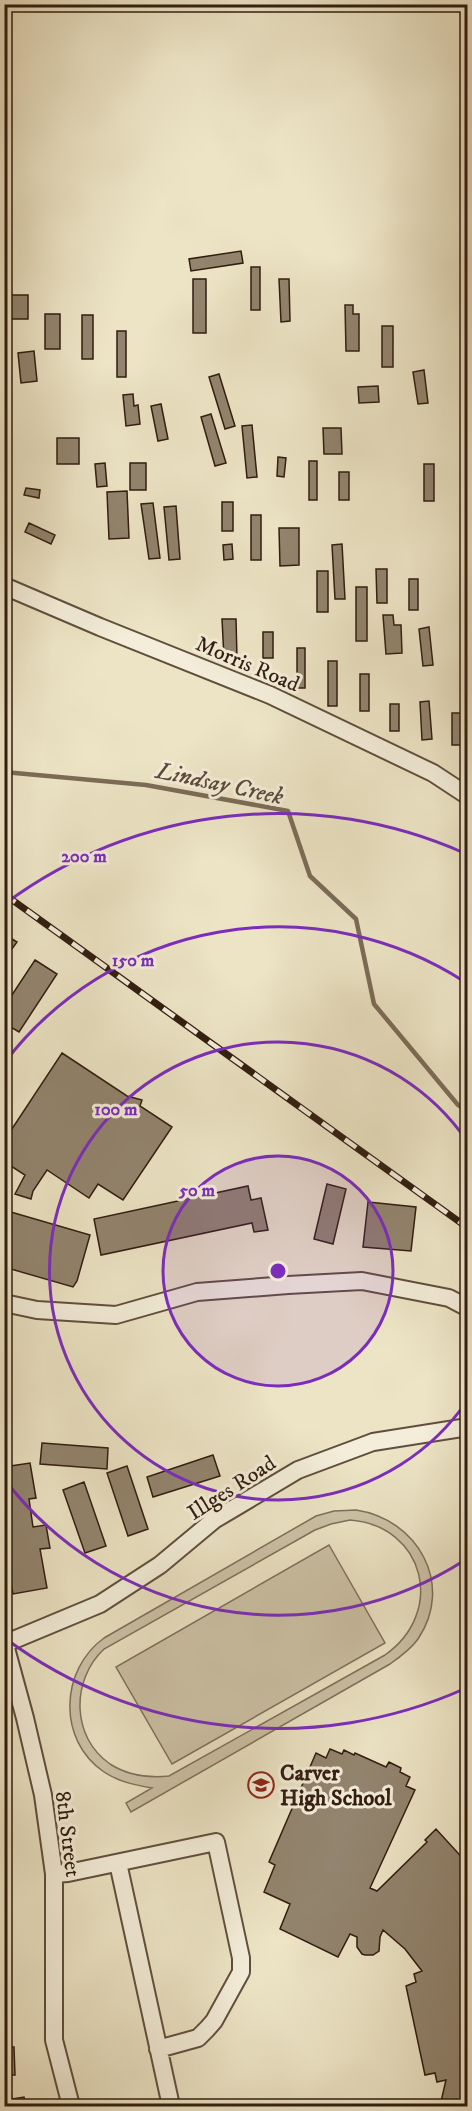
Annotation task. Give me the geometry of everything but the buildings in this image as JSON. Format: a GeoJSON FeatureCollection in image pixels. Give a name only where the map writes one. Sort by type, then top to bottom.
{"type":"FeatureCollection","features":[{"type":"Feature","properties":{"kind":"street","name":"Morris Road"},"geometry":{"type":"LineString","coordinates":[[4,586],[270,695],[433,773],[468,796]]}},
{"type":"Feature","properties":{"kind":"street"},"geometry":{"type":"LineString","coordinates":[[4,1303],[37,1310],[116,1315],[197,1292],[362,1281],[449,1298],[468,1308]]}},
{"type":"Feature","properties":{"kind":"street","name":"Illges Road"},"geometry":{"type":"LineString","coordinates":[[5,1643],[100,1604],[160,1565],[214,1520],[298,1470],[373,1442],[468,1427]]}},
{"type":"Feature","properties":{"kind":"street","name":"8th Street"},"geometry":{"type":"LineString","coordinates":[[5,1643],[26,1718],[43,1795],[54,1874],[54,2040],[71,2106]]}},
{"type":"Feature","properties":{"kind":"street"},"geometry":{"type":"LineString","coordinates":[[54,1874],[216,1842],[241,1958],[241,1972],[214,2021],[198,2038],[158,2049]]}},
{"type":"Feature","properties":{"kind":"street"},"geometry":{"type":"LineString","coordinates":[[118,1863],[171,2106]]}},
{"type":"Feature","properties":{"kind":"shaded area"},"geometry":{"type":"Polygon","coordinates":[[[356,1510],[378,1516],[397,1526],[412,1540],[424,1557],[431,1576],[432,1597],[428,1618],[418,1639],[390,1664],[131,1812],[126,1803],[152,1788],[121,1781],[104,1772],[89,1758],[78,1742],[72,1724],[70,1705],[72,1686],[89,1652],[104,1638],[316,1516],[334,1511],[356,1510]],[[350,1520],[315,1530],[104,1649],[93,1662],[81,1692],[82,1724],[97,1753],[110,1764],[124,1771],[154,1777],[169,1776],[385,1655],[404,1637],[416,1617],[421,1595],[418,1574],[410,1554],[396,1538],[376,1526],[350,1520]]]}},
{"type":"Feature","properties":{"kind":"shaded area"},"geometry":{"type":"Polygon","coordinates":[[[329,1545],[385,1643],[172,1764],[116,1667],[329,1545]]]}},
{"type":"Feature","properties":{"kind":"waterway","name":"Lindsay Creek"},"geometry":{"type":"LineString","coordinates":[[4,772],[146,785],[288,811],[310,876],[356,919],[374,1004],[458,1105],[468,1112]]}},
{"type":"Feature","properties":{"kind":"railway"},"geometry":{"type":"LineString","coordinates":[[4,894],[468,1228]]}},
{"type":"Feature","properties":{"kind":"place","name":"Carver High School"},"geometry":{"type":"Point","coordinates":[261,1785]}}]}
